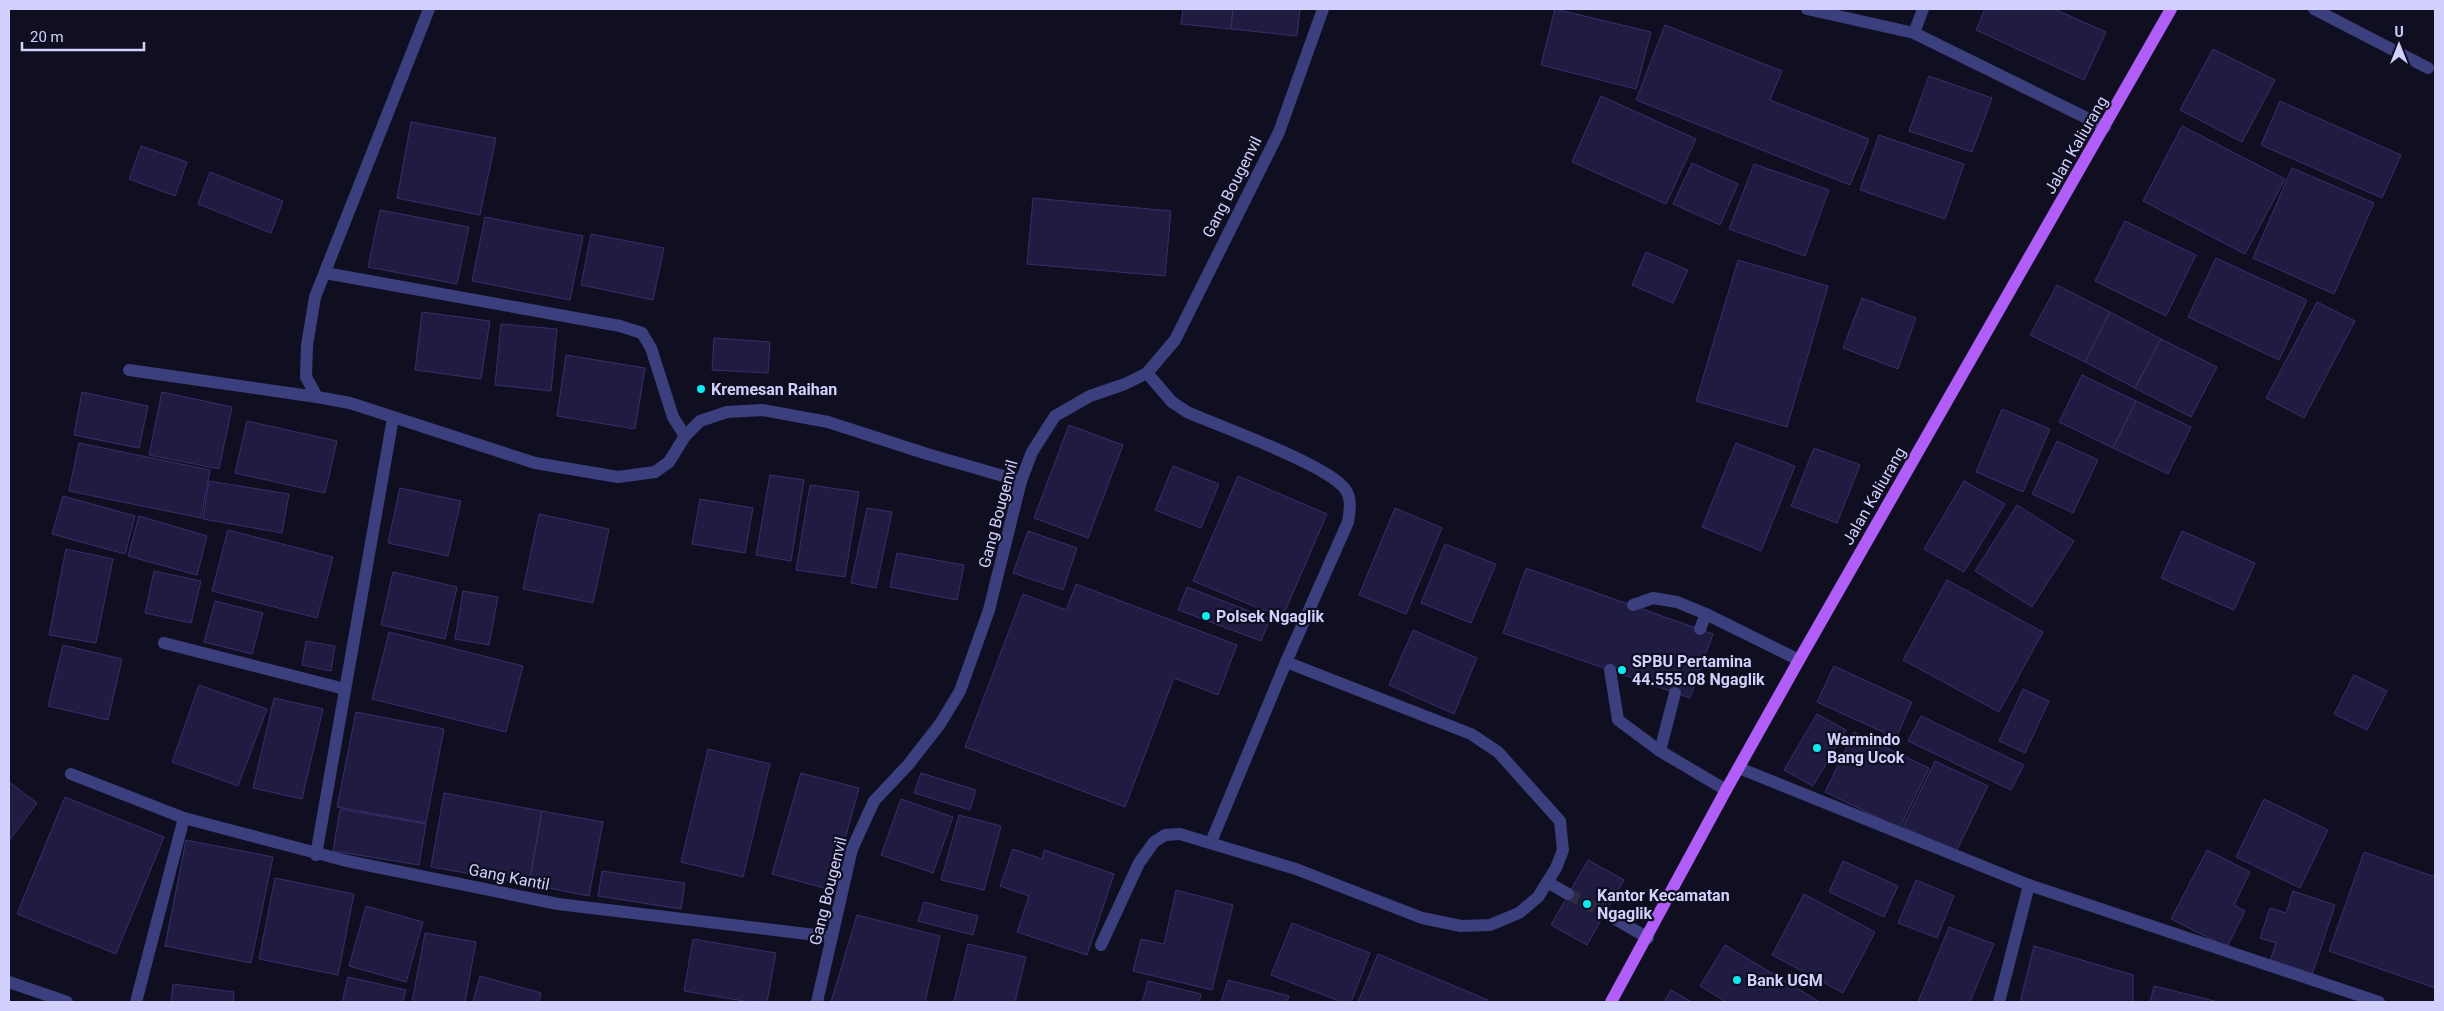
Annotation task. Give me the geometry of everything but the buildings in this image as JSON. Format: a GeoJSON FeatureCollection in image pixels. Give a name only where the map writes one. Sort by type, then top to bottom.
{"type":"FeatureCollection","features":[{"type":"Feature","properties":{"kind":"main road","name":"Jalan Kaliurang"},"geometry":{"type":"LineString","coordinates":[[1612,1002],[1726,790],[1799,660],[2171,9]]}},
{"type":"Feature","properties":{"kind":"street"},"geometry":{"type":"LineString","coordinates":[[317,397],[306,377],[307,345],[315,297],[430,9]]}},
{"type":"Feature","properties":{"kind":"street","name":"Gang Bougenvil"},"geometry":{"type":"LineString","coordinates":[[816,1002],[852,848],[874,801],[924,745],[940,724],[960,690],[989,610],[1021,481],[1032,452],[1054,416],[1090,396],[1148,373],[1175,340],[1279,132],[1323,9]]}},
{"type":"Feature","properties":{"kind":"street"},"geometry":{"type":"LineString","coordinates":[[1807,9],[1914,33],[2105,127]]}},
{"type":"Feature","properties":{"kind":"street"},"geometry":{"type":"LineString","coordinates":[[1914,33],[1923,9]]}},
{"type":"Feature","properties":{"kind":"street"},"geometry":{"type":"LineString","coordinates":[[2314,9],[2428,68]]}},
{"type":"Feature","properties":{"kind":"street"},"geometry":{"type":"LineString","coordinates":[[325,273],[620,326],[642,333],[651,348],[673,417],[685,436]]}},
{"type":"Feature","properties":{"kind":"street"},"geometry":{"type":"LineString","coordinates":[[129,370],[350,403],[535,463],[618,477],[654,472],[669,462],[685,436],[700,421],[726,412],[762,410],[828,422],[927,454],[1021,481]]}},
{"type":"Feature","properties":{"kind":"street"},"geometry":{"type":"LineString","coordinates":[[1148,373],[1172,402],[1187,412],[1300,460],[1327,474],[1346,490],[1350,508],[1348,522],[1286,662],[1211,842]]}},
{"type":"Feature","properties":{"kind":"street"},"geometry":{"type":"LineString","coordinates":[[316,855],[393,418]]}},
{"type":"Feature","properties":{"kind":"street"},"geometry":{"type":"LineString","coordinates":[[1633,606],[1648,599],[1663,598],[1706,614],[1799,660]]}},
{"type":"Feature","properties":{"kind":"street"},"geometry":{"type":"LineString","coordinates":[[1700,629],[1706,614]]}},
{"type":"Feature","properties":{"kind":"street"},"geometry":{"type":"LineString","coordinates":[[164,643],[345,689]]}},
{"type":"Feature","properties":{"kind":"street"},"geometry":{"type":"LineString","coordinates":[[1101,945],[1131,878],[1154,842],[1165,835],[1180,834],[1211,842],[1296,869],[1422,918],[1461,926],[1490,926],[1519,913],[1538,897],[1548,882],[1563,850],[1560,821],[1498,752],[1471,734],[1286,662]]}},
{"type":"Feature","properties":{"kind":"street"},"geometry":{"type":"LineString","coordinates":[[1610,670],[1618,720],[1660,751],[1726,790]]}},
{"type":"Feature","properties":{"kind":"street"},"geometry":{"type":"LineString","coordinates":[[1660,751],[1675,693]]}},
{"type":"Feature","properties":{"kind":"street"},"geometry":{"type":"LineString","coordinates":[[1739,768],[2029,885],[2379,1002]]}},
{"type":"Feature","properties":{"kind":"street","name":"Gang Kantil"},"geometry":{"type":"LineString","coordinates":[[71,774],[184,818],[316,855],[558,904],[832,937]]}},
{"type":"Feature","properties":{"kind":"street"},"geometry":{"type":"LineString","coordinates":[[136,1002],[184,818]]}},
{"type":"Feature","properties":{"kind":"street"},"geometry":{"type":"LineString","coordinates":[[1548,882],[1568,894]]}},
{"type":"Feature","properties":{"kind":"street"},"geometry":{"type":"LineString","coordinates":[[1999,1002],[2029,885]]}},
{"type":"Feature","properties":{"kind":"street"},"geometry":{"type":"LineString","coordinates":[[1605,913],[1648,938]]}},
{"type":"Feature","properties":{"kind":"street"},"geometry":{"type":"LineString","coordinates":[[9,982],[67,1002]]}},
{"type":"Feature","properties":{"kind":"tunnel"},"geometry":{"type":"LineString","coordinates":[[1568,894],[1605,913]]}},
{"type":"Feature","properties":{"kind":"place","name":"Kremesan Raihan"},"geometry":{"type":"Point","coordinates":[701,389]}},
{"type":"Feature","properties":{"kind":"place","name":"Polsek Ngaglik"},"geometry":{"type":"Point","coordinates":[1206,616]}},
{"type":"Feature","properties":{"kind":"place","name":"SPBU Pertamina 44.555.08 Ngaglik"},"geometry":{"type":"Point","coordinates":[1622,670]}},
{"type":"Feature","properties":{"kind":"place","name":"Warmindo Bang Ucok"},"geometry":{"type":"Point","coordinates":[1817,748]}},
{"type":"Feature","properties":{"kind":"place","name":"Kantor Kecamatan Ngaglik"},"geometry":{"type":"Point","coordinates":[1587,904]}},
{"type":"Feature","properties":{"kind":"place","name":"Bank UGM"},"geometry":{"type":"Point","coordinates":[1737,980]}}]}
